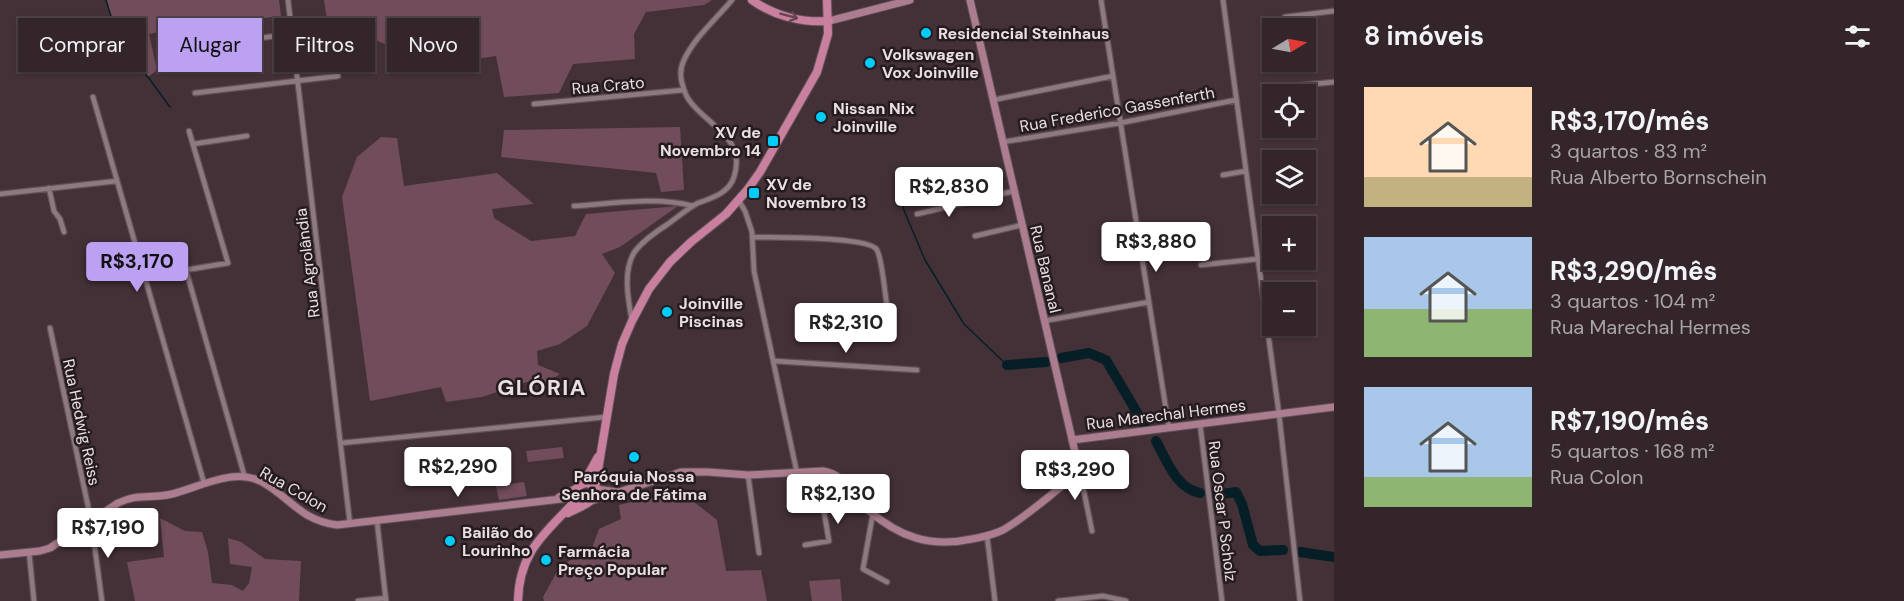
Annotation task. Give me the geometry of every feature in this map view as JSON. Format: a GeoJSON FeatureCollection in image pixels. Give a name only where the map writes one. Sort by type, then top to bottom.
{"type":"FeatureCollection","features":[{"type":"Feature","properties":{"kind":"main road"},"geometry":{"type":"LineString","coordinates":[[752,0],[785,16],[829,21]]}},
{"type":"Feature","properties":{"kind":"main road"},"geometry":{"type":"LineString","coordinates":[[561,517],[595,497],[617,358],[632,321],[649,289],[670,262],[739,201],[760,171],[817,72],[825,48],[829,21],[827,0]]}},
{"type":"Feature","properties":{"kind":"main road"},"geometry":{"type":"LineString","coordinates":[[518,601],[521,575],[530,553],[548,528],[578,498],[578,487],[587,477],[601,450]]}},
{"type":"Feature","properties":{"kind":"main road"},"geometry":{"type":"LineString","coordinates":[[578,487],[588,483],[595,489]]}},
{"type":"Feature","properties":{"kind":"main road"},"geometry":{"type":"LineString","coordinates":[[578,498],[590,502]]}},
{"type":"Feature","properties":{"kind":"street","name":"Rua Agrolândia"},"geometry":{"type":"LineString","coordinates":[[288,0],[290,18]]}},
{"type":"Feature","properties":{"kind":"street"},"geometry":{"type":"LineString","coordinates":[[632,321],[629,304],[629,275],[633,255],[645,241],[693,206],[727,189],[735,175],[736,157],[729,140],[723,131],[693,106],[684,90],[681,73],[683,61],[695,43],[732,0]]}},
{"type":"Feature","properties":{"kind":"street"},"geometry":{"type":"LineString","coordinates":[[829,21],[910,0]]}},
{"type":"Feature","properties":{"kind":"street","name":"Rua Bananal"},"geometry":{"type":"LineString","coordinates":[[970,0],[1072,440]]}},
{"type":"Feature","properties":{"kind":"street"},"geometry":{"type":"LineString","coordinates":[[1101,0],[1169,428]]}},
{"type":"Feature","properties":{"kind":"street"},"geometry":{"type":"LineString","coordinates":[[1223,0],[1279,414],[1300,601]]}},
{"type":"Feature","properties":{"kind":"street"},"geometry":{"type":"LineString","coordinates":[[1285,17],[1334,11]]}},
{"type":"Feature","properties":{"kind":"street","name":"Rua Agrolândia"},"geometry":{"type":"LineString","coordinates":[[296,72],[350,524]]}},
{"type":"Feature","properties":{"kind":"street"},"geometry":{"type":"LineString","coordinates":[[195,93],[338,76]]}},
{"type":"Feature","properties":{"kind":"street"},"geometry":{"type":"LineString","coordinates":[[993,100],[1113,76]]}},
{"type":"Feature","properties":{"kind":"street"},"geometry":{"type":"LineString","coordinates":[[1314,84],[1334,82]]}},
{"type":"Feature","properties":{"kind":"street","name":"Rua Crato"},"geometry":{"type":"LineString","coordinates":[[534,104],[684,90]]}},
{"type":"Feature","properties":{"kind":"street"},"geometry":{"type":"LineString","coordinates":[[93,97],[204,483]]}},
{"type":"Feature","properties":{"kind":"street","name":"Rua Frederico Gassenferth"},"geometry":{"type":"LineString","coordinates":[[1003,142],[1120,123],[1236,100]]}},
{"type":"Feature","properties":{"kind":"street"},"geometry":{"type":"LineString","coordinates":[[189,130],[228,263],[186,270],[245,478]]}},
{"type":"Feature","properties":{"kind":"street"},"geometry":{"type":"LineString","coordinates":[[193,144],[247,136]]}},
{"type":"Feature","properties":{"kind":"street"},"geometry":{"type":"LineString","coordinates":[[1223,175],[1246,171]]}},
{"type":"Feature","properties":{"kind":"street"},"geometry":{"type":"LineString","coordinates":[[0,194],[117,181]]}},
{"type":"Feature","properties":{"kind":"street"},"geometry":{"type":"LineString","coordinates":[[49,188],[54,211],[60,219],[63,232]]}},
{"type":"Feature","properties":{"kind":"street"},"geometry":{"type":"LineString","coordinates":[[917,214],[1014,191]]}},
{"type":"Feature","properties":{"kind":"street"},"geometry":{"type":"LineString","coordinates":[[574,206],[659,201],[693,206]]}},
{"type":"Feature","properties":{"kind":"street"},"geometry":{"type":"LineString","coordinates":[[739,201],[750,222],[754,271],[797,473]]}},
{"type":"Feature","properties":{"kind":"street"},"geometry":{"type":"LineString","coordinates":[[975,236],[1022,225]]}},
{"type":"Feature","properties":{"kind":"street"},"geometry":{"type":"LineString","coordinates":[[752,237],[852,241],[871,245],[878,252],[887,306]]}},
{"type":"Feature","properties":{"kind":"street"},"geometry":{"type":"LineString","coordinates":[[1201,265],[1258,260]]}},
{"type":"Feature","properties":{"kind":"street"},"geometry":{"type":"LineString","coordinates":[[1044,321],[1149,302]]}},
{"type":"Feature","properties":{"kind":"street","name":"Rua Hedwig Reiss"},"geometry":{"type":"LineString","coordinates":[[50,328],[91,520],[102,601]]}},
{"type":"Feature","properties":{"kind":"street"},"geometry":{"type":"LineString","coordinates":[[774,361],[917,370]]}},
{"type":"Feature","properties":{"kind":"street","name":"Rua Marechal Hermes"},"geometry":{"type":"LineString","coordinates":[[1075,465],[1072,440],[1334,407]]}},
{"type":"Feature","properties":{"kind":"street"},"geometry":{"type":"LineString","coordinates":[[341,443],[606,417]]}},
{"type":"Feature","properties":{"kind":"street","name":"Rua Oscar P Scholz"},"geometry":{"type":"LineString","coordinates":[[1200,424],[1222,601]]}},
{"type":"Feature","properties":{"kind":"street"},"geometry":{"type":"LineString","coordinates":[[1075,465],[1083,487],[1092,531]]}},
{"type":"Feature","properties":{"kind":"street"},"geometry":{"type":"LineString","coordinates":[[590,502],[681,472],[699,471],[748,476],[817,471],[832,473],[840,477],[860,502],[907,535],[929,542],[961,541],[987,536],[1008,526],[1062,486],[1069,479],[1075,465]]}},
{"type":"Feature","properties":{"kind":"street"},"geometry":{"type":"LineString","coordinates":[[805,545],[829,541],[817,471]]}},
{"type":"Feature","properties":{"kind":"street"},"geometry":{"type":"LineString","coordinates":[[748,476],[759,553]]}},
{"type":"Feature","properties":{"kind":"street","name":"Rua Colon"},"geometry":{"type":"LineString","coordinates":[[0,555],[50,548],[128,498],[172,494],[220,480],[245,478],[262,482],[313,520],[337,525],[578,498]]}},
{"type":"Feature","properties":{"kind":"street","name":"Rua Colon"},"geometry":{"type":"LineString","coordinates":[[554,499],[578,487]]}},
{"type":"Feature","properties":{"kind":"street"},"geometry":{"type":"LineString","coordinates":[[595,489],[619,492]]}},
{"type":"Feature","properties":{"kind":"street"},"geometry":{"type":"LineString","coordinates":[[873,513],[863,569],[887,582]]}},
{"type":"Feature","properties":{"kind":"street"},"geometry":{"type":"LineString","coordinates":[[358,601],[386,600],[377,521]]}},
{"type":"Feature","properties":{"kind":"street"},"geometry":{"type":"LineString","coordinates":[[987,536],[995,601]]}},
{"type":"Feature","properties":{"kind":"street"},"geometry":{"type":"LineString","coordinates":[[29,552],[34,601]]}},
{"type":"Feature","properties":{"kind":"street"},"geometry":{"type":"LineString","coordinates":[[1058,601],[1103,596],[1126,601]]}},
{"type":"Feature","properties":{"kind":"shaded area"},"geometry":{"type":"Polygon","coordinates":[[[106,0],[279,0],[281,16],[158,18],[158,32],[149,34],[157,70],[148,77],[143,72],[146,72],[146,18],[111,18],[106,0]]]}},
{"type":"Feature","properties":{"kind":"shaded area"},"geometry":{"type":"Polygon","coordinates":[[[324,0],[712,0],[704,5],[646,12],[634,34],[635,59],[573,64],[559,93],[504,97],[496,56],[479,58],[479,18],[387,18],[387,45],[375,40],[375,18],[327,18],[324,0]]]}},
{"type":"Feature","properties":{"kind":"shaded area"},"geometry":{"type":"Polygon","coordinates":[[[680,127],[684,190],[661,192],[656,173],[501,157],[504,130],[680,127]]]}},
{"type":"Feature","properties":{"kind":"shaded area"},"geometry":{"type":"Polygon","coordinates":[[[381,137],[397,138],[404,186],[497,173],[534,204],[492,209],[494,218],[531,241],[575,236],[586,214],[678,206],[620,247],[602,254],[615,273],[587,326],[560,344],[537,351],[538,365],[560,374],[543,385],[527,382],[482,397],[446,402],[441,387],[370,401],[342,197],[357,157],[381,137]]]}},
{"type":"Feature","properties":{"kind":"shaded area"},"geometry":{"type":"Polygon","coordinates":[[[562,447],[564,458],[528,462],[526,451],[562,447]]]}},
{"type":"Feature","properties":{"kind":"shaded area"},"geometry":{"type":"Polygon","coordinates":[[[524,482],[527,496],[499,500],[496,486],[524,482]]]}},
{"type":"Feature","properties":{"kind":"shaded area"},"geometry":{"type":"Polygon","coordinates":[[[680,491],[717,520],[726,571],[761,570],[767,601],[544,601],[543,597],[560,566],[592,548],[599,529],[621,519],[619,505],[680,491]]]}},
{"type":"Feature","properties":{"kind":"shaded area"},"geometry":{"type":"Polygon","coordinates":[[[160,518],[185,531],[202,532],[208,552],[212,583],[232,585],[243,591],[249,583],[252,567],[230,564],[228,538],[241,542],[265,559],[301,561],[299,601],[135,601],[127,562],[164,557],[160,518]]]}},
{"type":"Feature","properties":{"kind":"shaded area"},"geometry":{"type":"Polygon","coordinates":[[[840,579],[842,601],[812,601],[809,581],[840,579]]]}},
{"type":"Feature","properties":{"kind":"waterway"},"geometry":{"type":"LineString","coordinates":[[106,0],[120,46],[148,77],[170,107]]}},
{"type":"Feature","properties":{"kind":"waterway"},"geometry":{"type":"LineString","coordinates":[[907,184],[903,208],[925,260],[964,324],[1007,365]]}},
{"type":"Feature","properties":{"kind":"waterway"},"geometry":{"type":"LineString","coordinates":[[1061,358],[1089,353],[1106,360],[1145,426]]}},
{"type":"Feature","properties":{"kind":"waterway"},"geometry":{"type":"LineString","coordinates":[[1007,365],[1046,362]]}},
{"type":"Feature","properties":{"kind":"waterway"},"geometry":{"type":"LineString","coordinates":[[1156,441],[1178,480],[1200,493]]}},
{"type":"Feature","properties":{"kind":"waterway"},"geometry":{"type":"LineString","coordinates":[[1215,495],[1236,492],[1242,504],[1253,545],[1260,551],[1283,550]]}},
{"type":"Feature","properties":{"kind":"waterway"},"geometry":{"type":"LineString","coordinates":[[1300,552],[1334,557]]}},
{"type":"Feature","properties":{"kind":"place","name":"Residencial Steinhaus"},"geometry":{"type":"Point","coordinates":[926,33]}},
{"type":"Feature","properties":{"kind":"place","name":"Volkswagen Vox Joinville"},"geometry":{"type":"Point","coordinates":[870,63]}},
{"type":"Feature","properties":{"kind":"place","name":"Nissan Nix Joinville"},"geometry":{"type":"Point","coordinates":[821,117]}},
{"type":"Feature","properties":{"kind":"place","name":"XV de Novembro 14"},"geometry":{"type":"Point","coordinates":[773,141]}},
{"type":"Feature","properties":{"kind":"place","name":"XV de Novembro 13"},"geometry":{"type":"Point","coordinates":[754,193]}},
{"type":"Feature","properties":{"kind":"place","name":"Joinville Piscinas"},"geometry":{"type":"Point","coordinates":[667,312]}},
{"type":"Feature","properties":{"kind":"place","name":"Paróquia Nossa Senhora de Fátima"},"geometry":{"type":"Point","coordinates":[634,457]}},
{"type":"Feature","properties":{"kind":"place","name":"Bailão do Lourinho"},"geometry":{"type":"Point","coordinates":[450,541]}},
{"type":"Feature","properties":{"kind":"place","name":"Farmácia Preço Popular"},"geometry":{"type":"Point","coordinates":[546,560]}},
{"type":"Feature","properties":{"kind":"district","name":"GLÓRIA"},"geometry":{"type":"Point","coordinates":[542,387]}}]}
